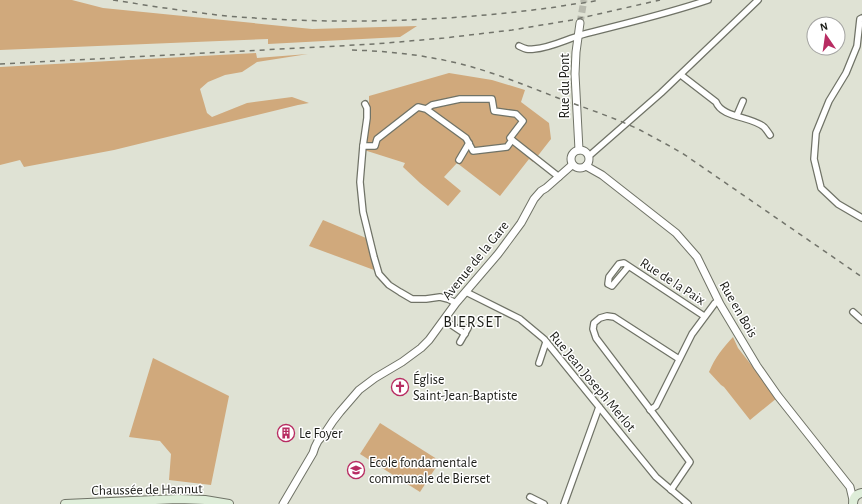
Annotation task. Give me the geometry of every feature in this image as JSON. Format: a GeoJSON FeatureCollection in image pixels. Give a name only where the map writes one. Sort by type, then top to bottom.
{"type":"FeatureCollection","features":[{"type":"Feature","properties":{"kind":"main road"},"geometry":{"type":"LineString","coordinates":[[851,503],[857,495],[862,492]]}},
{"type":"Feature","properties":{"kind":"main road","name":"Chaussée de Hannut"},"geometry":{"type":"LineString","coordinates":[[65,504],[178,499],[205,500],[229,504]]}},
{"type":"Feature","properties":{"kind":"street"},"geometry":{"type":"LineString","coordinates":[[520,46],[526,50],[536,49],[685,8],[708,0]]}},
{"type":"Feature","properties":{"kind":"street"},"geometry":{"type":"LineString","coordinates":[[589,156],[681,75],[758,0]]}},
{"type":"Feature","properties":{"kind":"street"},"geometry":{"type":"LineString","coordinates":[[862,18],[860,19],[857,46],[846,73],[829,101],[816,133],[814,159],[821,188],[838,204],[862,218]]}},
{"type":"Feature","properties":{"kind":"street","name":"Rue du Pont"},"geometry":{"type":"LineString","coordinates":[[579,150],[575,74],[580,23]]}},
{"type":"Feature","properties":{"kind":"street"},"geometry":{"type":"LineString","coordinates":[[681,75],[716,102],[718,106],[726,113],[737,115],[757,123],[765,128],[770,135]]}},
{"type":"Feature","properties":{"kind":"street"},"geometry":{"type":"LineString","coordinates":[[363,146],[375,146],[377,139],[418,107],[426,109],[466,138],[473,151],[507,147],[512,140],[510,138],[523,121],[516,114],[494,111],[492,99],[460,99],[432,105],[426,109]]}},
{"type":"Feature","properties":{"kind":"street"},"geometry":{"type":"LineString","coordinates":[[737,115],[743,101]]}},
{"type":"Feature","properties":{"kind":"street"},"geometry":{"type":"LineString","coordinates":[[365,104],[367,108],[367,118],[360,182],[363,212],[379,274],[389,285],[412,298],[426,299],[440,297],[456,303]]}},
{"type":"Feature","properties":{"kind":"street"},"geometry":{"type":"LineString","coordinates":[[512,140],[558,177]]}},
{"type":"Feature","properties":{"kind":"street"},"geometry":{"type":"LineString","coordinates":[[459,160],[469,143]]}},
{"type":"Feature","properties":{"kind":"street"},"geometry":{"type":"LineString","coordinates":[[579,150],[584,151],[589,156],[589,162],[582,168],[572,165],[570,159],[575,151],[579,150]]}},
{"type":"Feature","properties":{"kind":"street","name":"Avenue de la Gare"},"geometry":{"type":"LineString","coordinates":[[283,504],[313,453],[318,441],[340,412],[359,390],[375,378],[402,362],[429,340],[456,303],[498,254],[521,223],[534,199],[541,191],[572,165]]}},
{"type":"Feature","properties":{"kind":"street","name":"Rue en Bois"},"geometry":{"type":"LineString","coordinates":[[586,166],[602,175],[676,233],[697,257],[718,301],[757,366],[778,396],[850,487],[851,503]]}},
{"type":"Feature","properties":{"kind":"street","name":"Rue de la Paix"},"geometry":{"type":"LineString","coordinates":[[628,267],[632,268],[704,316]]}},
{"type":"Feature","properties":{"kind":"street","name":"Rue Jean Joseph Merlot"},"geometry":{"type":"LineString","coordinates":[[466,292],[520,319],[546,342],[656,477],[688,504]]}},
{"type":"Feature","properties":{"kind":"street"},"geometry":{"type":"LineString","coordinates":[[650,410],[656,406],[692,334],[704,316],[718,301]]}},
{"type":"Feature","properties":{"kind":"street"},"geometry":{"type":"LineString","coordinates":[[853,312],[862,320]]}},
{"type":"Feature","properties":{"kind":"street"},"geometry":{"type":"LineString","coordinates":[[672,490],[690,462],[596,338],[593,329],[594,324],[600,318],[607,316],[614,317],[680,359]]}},
{"type":"Feature","properties":{"kind":"street"},"geometry":{"type":"LineString","coordinates":[[444,320],[465,334]]}},
{"type":"Feature","properties":{"kind":"street"},"geometry":{"type":"LineString","coordinates":[[460,342],[468,328]]}},
{"type":"Feature","properties":{"kind":"street"},"geometry":{"type":"LineString","coordinates":[[539,364],[546,342]]}},
{"type":"Feature","properties":{"kind":"street"},"geometry":{"type":"LineString","coordinates":[[564,504],[599,407]]}},
{"type":"Feature","properties":{"kind":"street","name":"Rue en Bois"},"geometry":{"type":"LineString","coordinates":[[850,487],[862,492]]}},
{"type":"Feature","properties":{"kind":"street"},"geometry":{"type":"LineString","coordinates":[[530,497],[544,504]]}},
{"type":"Feature","properties":{"kind":"shaded area"},"geometry":{"type":"Polygon","coordinates":[[[0,0],[72,0],[103,8],[312,29],[417,26],[400,37],[268,44],[268,39],[0,50],[0,0]]]}},
{"type":"Feature","properties":{"kind":"shaded area"},"geometry":{"type":"Polygon","coordinates":[[[256,53],[257,58],[308,54],[257,62],[242,72],[225,75],[208,82],[200,89],[207,113],[212,117],[247,103],[292,97],[309,103],[114,150],[24,167],[20,160],[0,165],[0,67],[256,53]]]}},
{"type":"Feature","properties":{"kind":"shaded area"},"geometry":{"type":"Polygon","coordinates":[[[449,73],[492,80],[525,90],[521,102],[549,123],[551,139],[533,162],[529,159],[500,196],[457,163],[444,177],[461,191],[448,206],[403,167],[405,163],[364,150],[369,122],[369,96],[449,73]]]}},
{"type":"Feature","properties":{"kind":"shaded area"},"geometry":{"type":"Polygon","coordinates":[[[323,220],[366,238],[374,270],[309,246],[323,220]]]}},
{"type":"Feature","properties":{"kind":"shaded area"},"geometry":{"type":"Polygon","coordinates":[[[733,337],[738,348],[777,398],[750,420],[724,387],[709,372],[717,357],[733,337]]]}},
{"type":"Feature","properties":{"kind":"shaded area"},"geometry":{"type":"Polygon","coordinates":[[[153,358],[229,396],[211,485],[169,480],[171,454],[160,441],[129,437],[153,358]]]}},
{"type":"Feature","properties":{"kind":"shaded area"},"geometry":{"type":"Polygon","coordinates":[[[380,423],[440,461],[420,492],[360,454],[380,423]]]}},
{"type":"Feature","properties":{"kind":"tunnel"},"geometry":{"type":"LineString","coordinates":[[580,23],[584,0]]}},
{"type":"Feature","properties":{"kind":"railway"},"geometry":{"type":"LineString","coordinates":[[113,0],[227,16],[268,19],[350,21],[433,19],[474,16],[556,7],[600,0]]}},
{"type":"Feature","properties":{"kind":"railway"},"geometry":{"type":"LineString","coordinates":[[0,64],[375,44],[444,38],[512,30],[572,20],[660,0]]}},
{"type":"Feature","properties":{"kind":"railway"},"geometry":{"type":"LineString","coordinates":[[352,50],[412,55],[462,64],[504,77],[630,125],[685,155],[862,277]]}},
{"type":"Feature","properties":{"kind":"place","name":"Église Saint-Jean-Baptiste"},"geometry":{"type":"Point","coordinates":[400,387]}},
{"type":"Feature","properties":{"kind":"place","name":"Le Foyer"},"geometry":{"type":"Point","coordinates":[286,433]}},
{"type":"Feature","properties":{"kind":"place","name":"Ecole fondamentale communale de Bierset"},"geometry":{"type":"Point","coordinates":[356,470]}},
{"type":"Feature","properties":{"kind":"district","name":"BIERSET"},"geometry":{"type":"Point","coordinates":[473,321]}}]}
